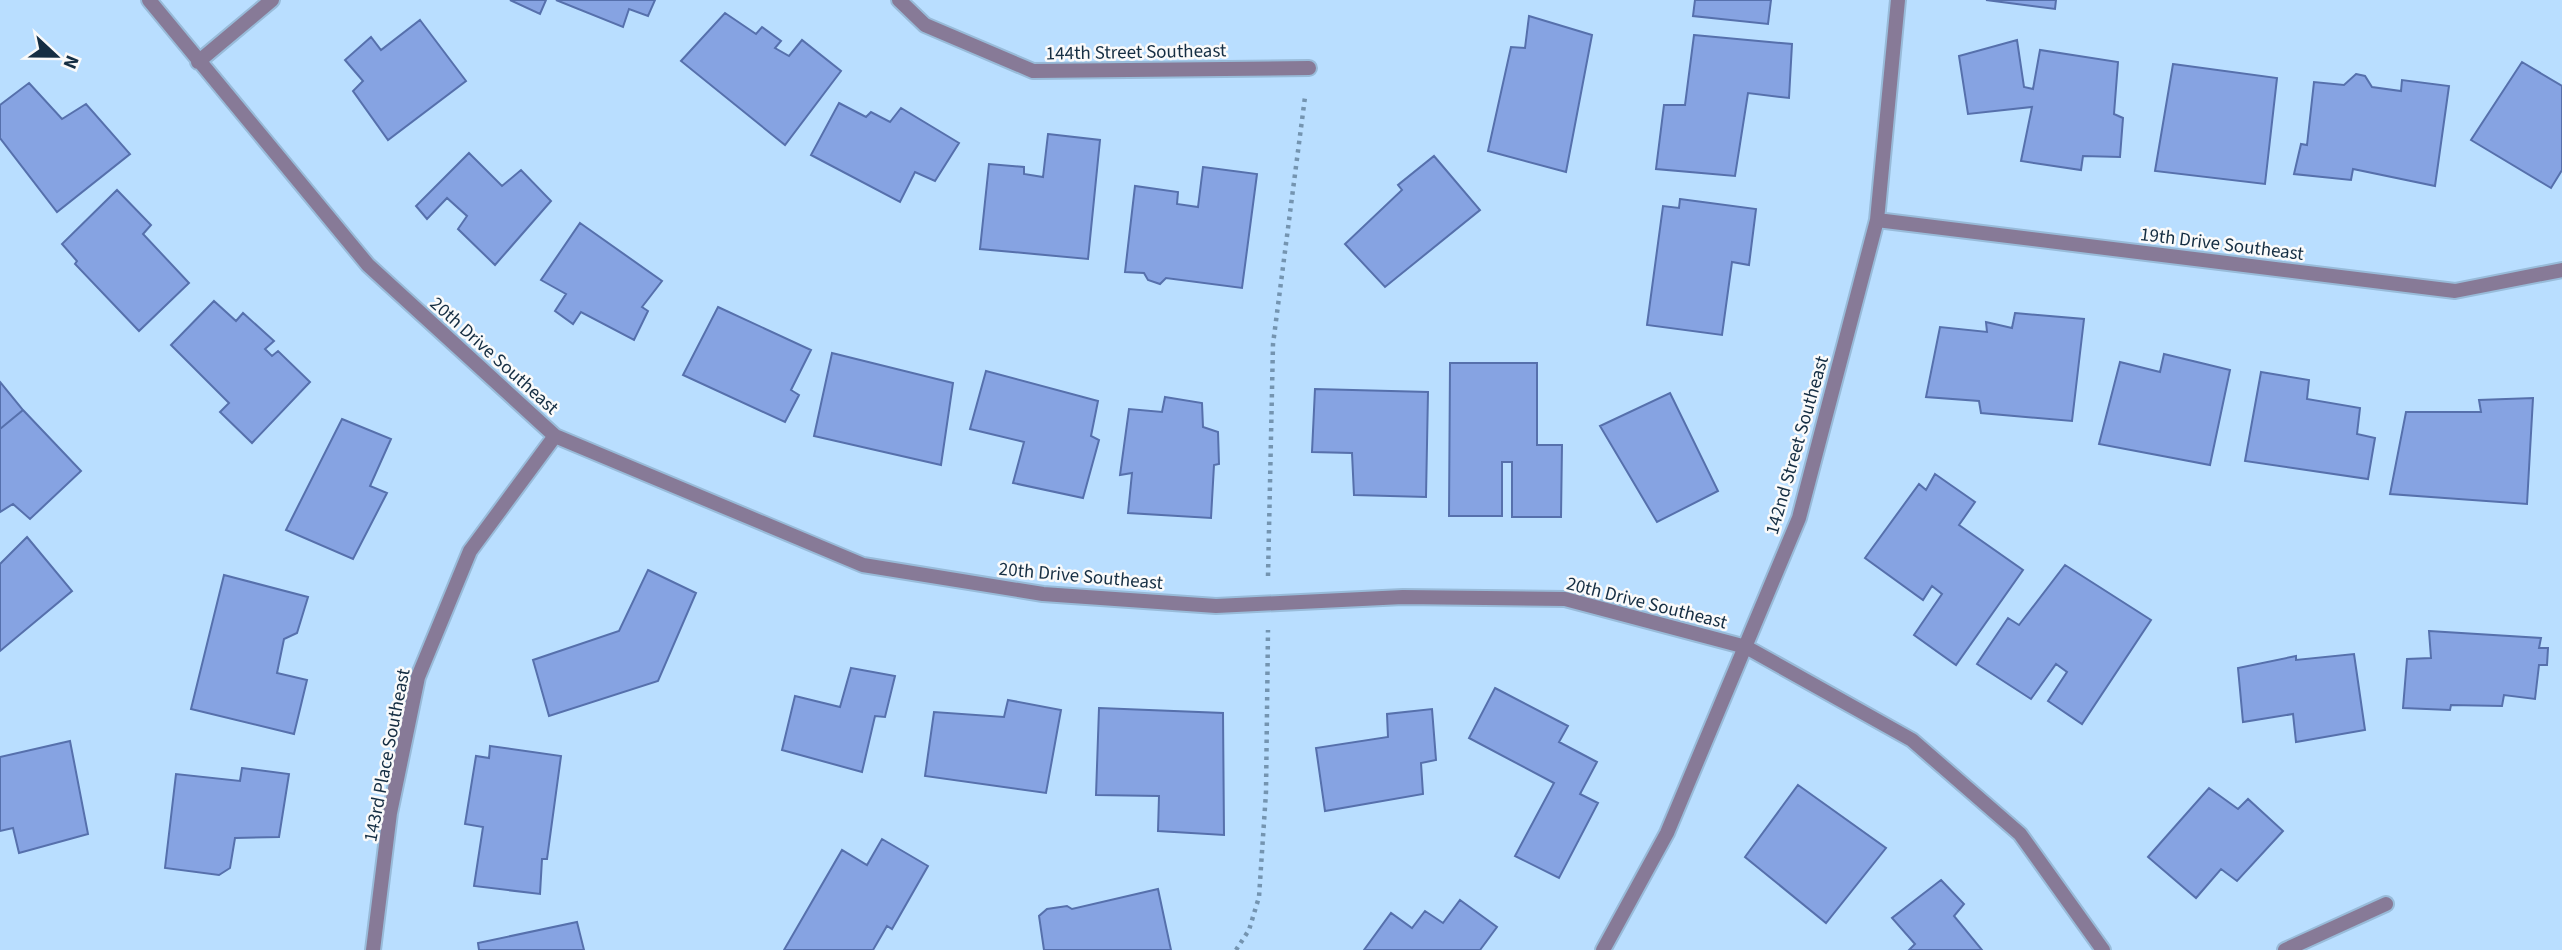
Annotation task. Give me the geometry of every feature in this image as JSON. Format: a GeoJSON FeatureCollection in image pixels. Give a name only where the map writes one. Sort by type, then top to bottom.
{"type":"FeatureCollection","features":[{"type":"Feature","properties":{"kind":"street","name":"20th Drive Southeast"},"geometry":{"type":"LineString","coordinates":[[149,0],[369,265],[555,436],[863,565],[1042,594],[1216,606],[1403,597],[1565,599],[1746,647],[1912,740],[2020,834],[2103,950]]}},
{"type":"Feature","properties":{"kind":"street"},"geometry":{"type":"LineString","coordinates":[[198,62],[272,0]]}},
{"type":"Feature","properties":{"kind":"street","name":"144th Street Southeast"},"geometry":{"type":"LineString","coordinates":[[899,0],[925,25],[1033,71],[1309,68]]}},
{"type":"Feature","properties":{"kind":"street","name":"142nd Street Southeast"},"geometry":{"type":"LineString","coordinates":[[1603,950],[1667,833],[1799,518],[1877,220],[1898,0]]}},
{"type":"Feature","properties":{"kind":"street","name":"19th Drive Southeast"},"geometry":{"type":"LineString","coordinates":[[1877,220],[2455,291],[2562,270]]}},
{"type":"Feature","properties":{"kind":"street","name":"143rd Place Southeast"},"geometry":{"type":"LineString","coordinates":[[373,950],[390,813],[418,677],[470,551],[555,436]]}},
{"type":"Feature","properties":{"kind":"street"},"geometry":{"type":"LineString","coordinates":[[2285,950],[2386,904]]}},
{"type":"Feature","properties":{"kind":"path"},"geometry":{"type":"LineString","coordinates":[[1236,950],[1249,930],[1259,897],[1266,792],[1269,603],[1267,550],[1273,344],[1309,68]]}},
{"type":"Feature","properties":{"kind":"building"},"geometry":{"type":"Polygon","coordinates":[[[510,0],[546,0],[540,14],[510,0]]]}},
{"type":"Feature","properties":{"kind":"building"},"geometry":{"type":"Polygon","coordinates":[[[556,0],[655,0],[648,16],[629,9],[623,27],[556,0]]]}},
{"type":"Feature","properties":{"kind":"building"},"geometry":{"type":"Polygon","coordinates":[[[1695,0],[1771,0],[1768,24],[1693,16],[1695,0]]]}},
{"type":"Feature","properties":{"kind":"building"},"geometry":{"type":"Polygon","coordinates":[[[1986,0],[2056,0],[2055,9],[1986,0]]]}},
{"type":"Feature","properties":{"kind":"building"},"geometry":{"type":"Polygon","coordinates":[[[725,13],[756,34],[762,27],[781,41],[775,48],[789,56],[802,40],[841,71],[785,145],[681,61],[725,13]]]}},
{"type":"Feature","properties":{"kind":"building"},"geometry":{"type":"Polygon","coordinates":[[[1529,16],[1592,35],[1566,172],[1488,151],[1511,47],[1525,48],[1529,16]]]}},
{"type":"Feature","properties":{"kind":"building"},"geometry":{"type":"Polygon","coordinates":[[[420,20],[466,81],[388,140],[353,91],[363,81],[345,60],[371,37],[381,50],[420,20]]]}},
{"type":"Feature","properties":{"kind":"building"},"geometry":{"type":"Polygon","coordinates":[[[1694,35],[1792,44],[1789,98],[1748,93],[1735,176],[1656,169],[1664,105],[1685,105],[1694,35]]]}},
{"type":"Feature","properties":{"kind":"building"},"geometry":{"type":"Polygon","coordinates":[[[2017,40],[2024,87],[2033,89],[2040,50],[2118,62],[2114,114],[2123,118],[2120,157],[2083,156],[2081,170],[2021,161],[2032,107],[1968,114],[1959,56],[2017,40]]]}},
{"type":"Feature","properties":{"kind":"building"},"geometry":{"type":"Polygon","coordinates":[[[2522,62],[2562,86],[2562,170],[2551,188],[2471,140],[2522,62]]]}},
{"type":"Feature","properties":{"kind":"building"},"geometry":{"type":"Polygon","coordinates":[[[2173,64],[2277,78],[2265,184],[2155,171],[2173,64]]]}},
{"type":"Feature","properties":{"kind":"building"},"geometry":{"type":"Polygon","coordinates":[[[2356,74],[2365,76],[2372,87],[2401,91],[2402,80],[2449,86],[2435,186],[2353,169],[2351,180],[2294,174],[2301,144],[2307,145],[2314,82],[2344,85],[2356,74]]]}},
{"type":"Feature","properties":{"kind":"building"},"geometry":{"type":"Polygon","coordinates":[[[29,83],[62,119],[86,104],[130,154],[57,212],[0,138],[0,105],[29,83]]]}},
{"type":"Feature","properties":{"kind":"building"},"geometry":{"type":"Polygon","coordinates":[[[839,103],[866,117],[871,112],[890,122],[901,108],[959,143],[935,181],[915,172],[900,202],[811,155],[839,103]]]}},
{"type":"Feature","properties":{"kind":"building"},"geometry":{"type":"Polygon","coordinates":[[[1048,134],[1100,140],[1088,259],[980,249],[989,164],[1024,167],[1024,174],[1043,177],[1048,134]]]}},
{"type":"Feature","properties":{"kind":"building"},"geometry":{"type":"Polygon","coordinates":[[[469,153],[502,186],[521,170],[551,201],[495,265],[458,229],[467,216],[447,198],[427,219],[416,206],[469,153]]]}},
{"type":"Feature","properties":{"kind":"building"},"geometry":{"type":"Polygon","coordinates":[[[1434,156],[1480,210],[1385,287],[1345,244],[1402,190],[1398,185],[1434,156]]]}},
{"type":"Feature","properties":{"kind":"building"},"geometry":{"type":"Polygon","coordinates":[[[1203,167],[1257,174],[1242,288],[1166,278],[1160,284],[1148,280],[1144,273],[1125,272],[1135,186],[1178,192],[1177,204],[1198,207],[1203,167]]]}},
{"type":"Feature","properties":{"kind":"building"},"geometry":{"type":"Polygon","coordinates":[[[117,190],[151,225],[143,234],[189,283],[139,331],[75,264],[77,261],[62,244],[117,190]]]}},
{"type":"Feature","properties":{"kind":"building"},"geometry":{"type":"Polygon","coordinates":[[[1680,199],[1756,209],[1749,265],[1732,262],[1722,335],[1647,325],[1663,206],[1679,208],[1680,199]]]}},
{"type":"Feature","properties":{"kind":"building"},"geometry":{"type":"Polygon","coordinates":[[[580,223],[662,281],[642,307],[648,311],[634,340],[581,312],[573,324],[555,311],[566,294],[541,280],[580,223]]]}},
{"type":"Feature","properties":{"kind":"building"},"geometry":{"type":"Polygon","coordinates":[[[214,301],[236,321],[243,313],[274,341],[265,349],[272,356],[278,351],[310,382],[252,443],[220,412],[229,403],[171,345],[214,301]]]}},
{"type":"Feature","properties":{"kind":"building"},"geometry":{"type":"Polygon","coordinates":[[[718,307],[811,350],[791,390],[799,395],[785,422],[683,375],[718,307]]]}},
{"type":"Feature","properties":{"kind":"building"},"geometry":{"type":"Polygon","coordinates":[[[2015,313],[2084,319],[2072,421],[1981,413],[1979,401],[1926,397],[1940,327],[1987,332],[1986,322],[2012,328],[2015,313]]]}},
{"type":"Feature","properties":{"kind":"building"},"geometry":{"type":"Polygon","coordinates":[[[832,353],[953,383],[941,465],[814,436],[832,353]]]}},
{"type":"Feature","properties":{"kind":"building"},"geometry":{"type":"Polygon","coordinates":[[[2164,354],[2230,370],[2210,465],[2099,444],[2120,362],[2160,372],[2164,354]]]}},
{"type":"Feature","properties":{"kind":"building"},"geometry":{"type":"Polygon","coordinates":[[[1450,363],[1537,363],[1537,445],[1562,445],[1561,517],[1512,517],[1512,462],[1502,462],[1502,516],[1449,516],[1450,363]]]}},
{"type":"Feature","properties":{"kind":"building"},"geometry":{"type":"Polygon","coordinates":[[[986,371],[1098,401],[1091,436],[1099,440],[1083,498],[1013,483],[1024,442],[970,429],[986,371]]]}},
{"type":"Feature","properties":{"kind":"building"},"geometry":{"type":"Polygon","coordinates":[[[2261,372],[2309,380],[2307,399],[2360,408],[2357,434],[2375,438],[2368,479],[2245,461],[2261,372]]]}},
{"type":"Feature","properties":{"kind":"building"},"geometry":{"type":"Polygon","coordinates":[[[0,382],[23,410],[0,429],[0,382]]]}},
{"type":"Feature","properties":{"kind":"building"},"geometry":{"type":"Polygon","coordinates":[[[1315,389],[1428,392],[1426,497],[1354,495],[1352,453],[1312,452],[1315,389]]]}},
{"type":"Feature","properties":{"kind":"building"},"geometry":{"type":"Polygon","coordinates":[[[1670,393],[1718,491],[1657,522],[1600,426],[1670,393]]]}},
{"type":"Feature","properties":{"kind":"building"},"geometry":{"type":"Polygon","coordinates":[[[1165,397],[1202,403],[1203,427],[1218,432],[1219,464],[1214,465],[1211,518],[1128,513],[1132,473],[1120,475],[1129,409],[1162,412],[1165,397]]]}},
{"type":"Feature","properties":{"kind":"building"},"geometry":{"type":"Polygon","coordinates":[[[2533,398],[2527,504],[2390,494],[2406,412],[2481,412],[2479,400],[2533,398]]]}},
{"type":"Feature","properties":{"kind":"building"},"geometry":{"type":"Polygon","coordinates":[[[23,410],[81,471],[30,519],[13,504],[0,512],[0,429],[23,410]]]}},
{"type":"Feature","properties":{"kind":"building"},"geometry":{"type":"Polygon","coordinates":[[[342,419],[391,439],[370,486],[387,493],[353,559],[286,530],[342,419]]]}},
{"type":"Feature","properties":{"kind":"building"},"geometry":{"type":"Polygon","coordinates":[[[1935,474],[1975,502],[1959,525],[2023,570],[1956,665],[1914,635],[1942,594],[1932,586],[1923,600],[1865,558],[1919,484],[1926,490],[1935,474]]]}},
{"type":"Feature","properties":{"kind":"building"},"geometry":{"type":"Polygon","coordinates":[[[27,537],[72,591],[0,651],[0,564],[27,537]]]}},
{"type":"Feature","properties":{"kind":"building"},"geometry":{"type":"Polygon","coordinates":[[[2065,565],[2151,620],[2082,724],[2048,701],[2067,672],[2056,664],[2031,699],[1977,664],[2008,618],[2019,625],[2065,565]]]}},
{"type":"Feature","properties":{"kind":"building"},"geometry":{"type":"Polygon","coordinates":[[[648,570],[696,593],[658,681],[549,716],[533,660],[619,631],[648,570]]]}},
{"type":"Feature","properties":{"kind":"building"},"geometry":{"type":"Polygon","coordinates":[[[224,575],[308,597],[297,633],[284,639],[277,673],[307,680],[294,734],[191,709],[224,575]]]}},
{"type":"Feature","properties":{"kind":"building"},"geometry":{"type":"Polygon","coordinates":[[[2429,631],[2541,638],[2539,648],[2548,648],[2547,665],[2539,665],[2535,699],[2504,695],[2502,706],[2451,705],[2450,710],[2403,708],[2407,659],[2431,658],[2429,631]]]}},
{"type":"Feature","properties":{"kind":"building"},"geometry":{"type":"Polygon","coordinates":[[[2354,654],[2365,730],[2296,742],[2293,714],[2243,722],[2238,668],[2296,656],[2296,660],[2354,654]]]}},
{"type":"Feature","properties":{"kind":"building"},"geometry":{"type":"Polygon","coordinates":[[[851,668],[895,676],[885,717],[875,716],[862,772],[782,750],[795,696],[840,707],[851,668]]]}},
{"type":"Feature","properties":{"kind":"building"},"geometry":{"type":"Polygon","coordinates":[[[1495,688],[1568,726],[1559,742],[1597,762],[1580,794],[1598,803],[1559,878],[1515,856],[1554,783],[1469,738],[1495,688]]]}},
{"type":"Feature","properties":{"kind":"building"},"geometry":{"type":"Polygon","coordinates":[[[1008,700],[1061,710],[1046,793],[925,776],[934,712],[1004,717],[1008,700]]]}},
{"type":"Feature","properties":{"kind":"building"},"geometry":{"type":"Polygon","coordinates":[[[1099,708],[1223,713],[1224,835],[1158,831],[1159,796],[1096,795],[1099,708]]]}},
{"type":"Feature","properties":{"kind":"building"},"geometry":{"type":"Polygon","coordinates":[[[1432,709],[1436,760],[1421,763],[1423,794],[1325,811],[1316,748],[1388,737],[1387,714],[1432,709]]]}},
{"type":"Feature","properties":{"kind":"building"},"geometry":{"type":"Polygon","coordinates":[[[70,741],[88,834],[19,853],[13,828],[0,831],[0,757],[70,741]]]}},
{"type":"Feature","properties":{"kind":"building"},"geometry":{"type":"Polygon","coordinates":[[[490,746],[561,756],[547,859],[542,859],[540,894],[474,886],[483,827],[465,824],[476,756],[489,758],[490,746]]]}},
{"type":"Feature","properties":{"kind":"building"},"geometry":{"type":"Polygon","coordinates":[[[242,768],[289,774],[279,837],[235,838],[230,868],[219,875],[165,868],[176,774],[240,781],[242,768]]]}},
{"type":"Feature","properties":{"kind":"building"},"geometry":{"type":"Polygon","coordinates":[[[1798,785],[1886,848],[1826,923],[1745,857],[1798,785]]]}},
{"type":"Feature","properties":{"kind":"building"},"geometry":{"type":"Polygon","coordinates":[[[2209,788],[2238,809],[2248,799],[2283,831],[2237,881],[2221,869],[2196,898],[2148,857],[2209,788]]]}},
{"type":"Feature","properties":{"kind":"building"},"geometry":{"type":"Polygon","coordinates":[[[882,839],[928,866],[892,929],[887,926],[873,950],[784,950],[842,850],[867,865],[882,839]]]}},
{"type":"Feature","properties":{"kind":"building"},"geometry":{"type":"Polygon","coordinates":[[[1941,880],[1964,904],[1954,916],[1982,950],[1909,950],[1915,944],[1892,918],[1941,880]]]}},
{"type":"Feature","properties":{"kind":"building"},"geometry":{"type":"Polygon","coordinates":[[[1158,889],[1171,950],[1044,950],[1039,916],[1047,909],[1067,906],[1072,909],[1158,889]]]}},
{"type":"Feature","properties":{"kind":"building"},"geometry":{"type":"Polygon","coordinates":[[[1460,900],[1497,927],[1480,950],[1364,950],[1391,913],[1412,928],[1425,911],[1443,923],[1460,900]]]}},
{"type":"Feature","properties":{"kind":"building"},"geometry":{"type":"Polygon","coordinates":[[[577,922],[584,950],[479,950],[478,943],[577,922]]]}}]}
